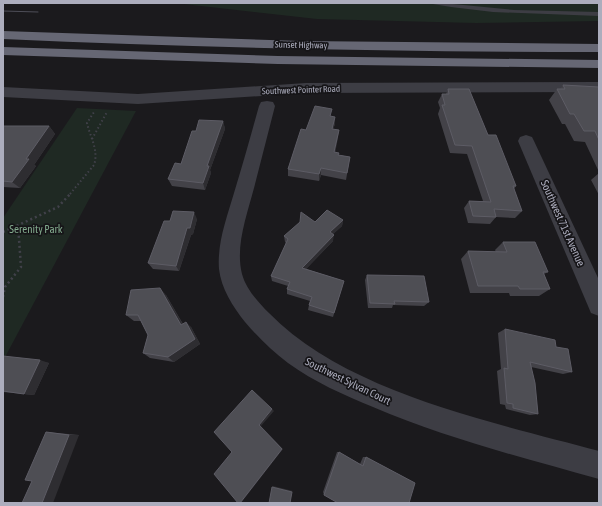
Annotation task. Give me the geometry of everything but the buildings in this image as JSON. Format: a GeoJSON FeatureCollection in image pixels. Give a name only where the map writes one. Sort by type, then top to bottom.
{"type":"FeatureCollection","features":[{"type":"Feature","properties":{"kind":"highway","name":"Sunset Highway"},"geometry":{"type":"LineString","coordinates":[[3,35],[268,44],[599,48]]}},
{"type":"Feature","properties":{"kind":"highway"},"geometry":{"type":"LineString","coordinates":[[521,48],[599,38]]}},
{"type":"Feature","properties":{"kind":"highway","name":"Sunset Highway"},"geometry":{"type":"LineString","coordinates":[[3,51],[278,60],[599,64]]}},
{"type":"Feature","properties":{"kind":"street","name":"Southwest Pointer Road"},"geometry":{"type":"LineString","coordinates":[[3,92],[138,99],[306,88],[599,88]]}},
{"type":"Feature","properties":{"kind":"street","name":"Southwest Sylvan Court"},"geometry":{"type":"LineString","coordinates":[[267,106],[229,253],[231,274],[237,291],[251,312],[260,322],[295,354],[317,368],[398,405],[433,418],[599,465]]}},
{"type":"Feature","properties":{"kind":"street","name":"Southwest 71st Avenue"},"geometry":{"type":"LineString","coordinates":[[526,142],[599,305]]}},
{"type":"Feature","properties":{"kind":"lane"},"geometry":{"type":"LineString","coordinates":[[430,3],[476,9],[531,13],[599,14]]}},
{"type":"Feature","properties":{"kind":"path"},"geometry":{"type":"LineString","coordinates":[[91,139],[111,106]]}},
{"type":"Feature","properties":{"kind":"path"},"geometry":{"type":"LineString","coordinates":[[3,232],[50,212],[64,202],[96,161],[87,123],[96,109]]}},
{"type":"Feature","properties":{"kind":"path"},"geometry":{"type":"LineString","coordinates":[[3,297],[5,287],[21,266],[18,225]]}},
{"type":"Feature","properties":{"kind":"green space"},"geometry":{"type":"Polygon","coordinates":[[[175,3],[599,3],[599,21],[476,23],[317,19],[175,3]]]}},
{"type":"Feature","properties":{"kind":"green space","name":"Serenity Park"},"geometry":{"type":"Polygon","coordinates":[[[77,108],[136,111],[3,361],[3,218],[77,108]]]}},
{"type":"Feature","properties":{"kind":"tram line"},"geometry":{"type":"LineString","coordinates":[[3,11],[38,12]]}}]}
